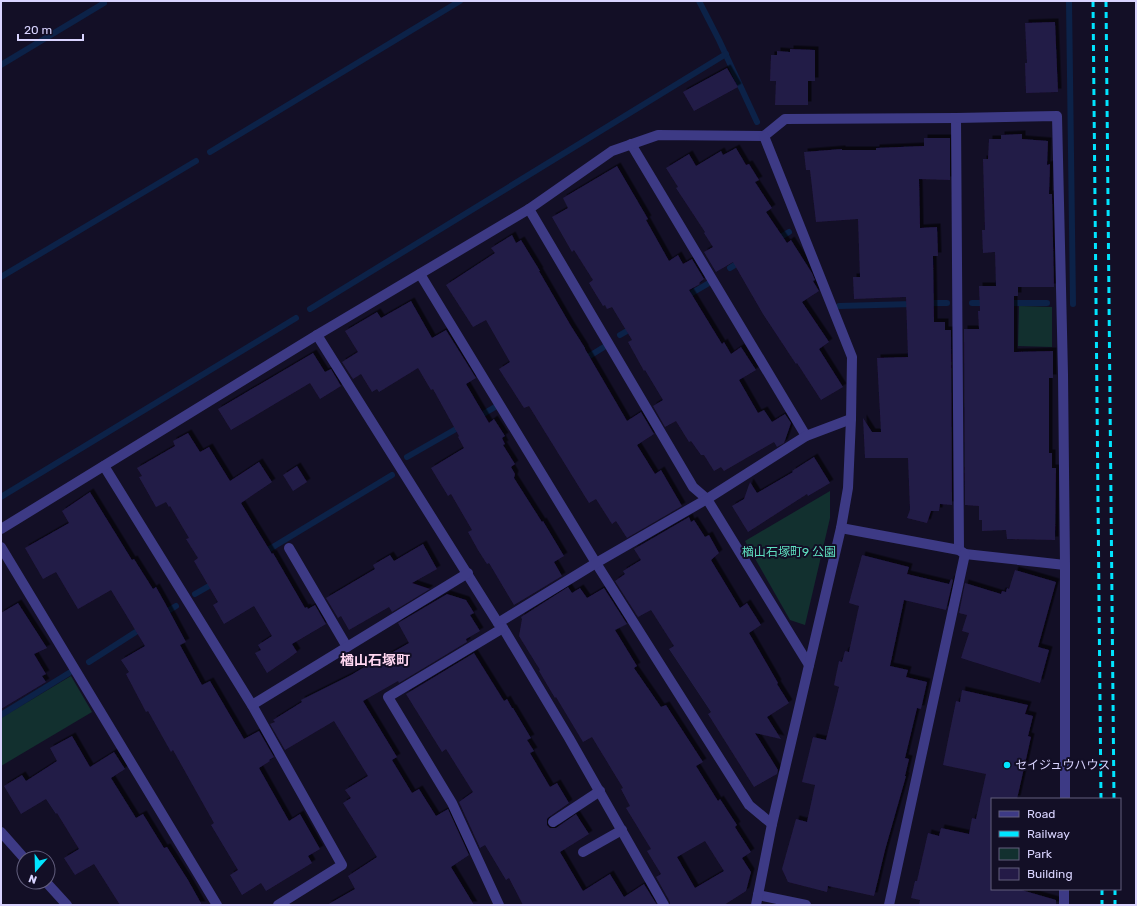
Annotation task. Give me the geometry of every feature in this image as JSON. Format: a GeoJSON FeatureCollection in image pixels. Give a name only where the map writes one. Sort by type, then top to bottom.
{"type":"FeatureCollection","features":[{"type":"Feature","properties":{"kind":"street"},"geometry":{"type":"LineString","coordinates":[[1,529],[317,335],[529,209],[612,150],[658,134],[764,136],[786,119],[1058,116],[1065,565],[1065,798]]}},
{"type":"Feature","properties":{"kind":"street"},"geometry":{"type":"LineString","coordinates":[[889,905],[962,552],[956,118]]}},
{"type":"Feature","properties":{"kind":"street"},"geometry":{"type":"LineString","coordinates":[[764,136],[852,357],[848,488],[841,528],[772,824],[757,900],[806,905]]}},
{"type":"Feature","properties":{"kind":"street"},"geometry":{"type":"LineString","coordinates":[[631,144],[806,436]]}},
{"type":"Feature","properties":{"kind":"street"},"geometry":{"type":"LineString","coordinates":[[529,209],[693,487],[707,499],[809,665]]}},
{"type":"Feature","properties":{"kind":"street"},"geometry":{"type":"LineString","coordinates":[[420,274],[596,563],[749,805],[772,824]]}},
{"type":"Feature","properties":{"kind":"street"},"geometry":{"type":"LineString","coordinates":[[317,335],[501,626],[600,791],[664,905]]}},
{"type":"Feature","properties":{"kind":"street"},"geometry":{"type":"LineString","coordinates":[[499,905],[452,803],[388,697],[501,626],[596,563],[707,499],[806,436],[851,419]]}},
{"type":"Feature","properties":{"kind":"street"},"geometry":{"type":"LineString","coordinates":[[104,466],[252,705],[342,865],[278,905]]}},
{"type":"Feature","properties":{"kind":"street"},"geometry":{"type":"LineString","coordinates":[[841,528],[962,552],[1065,565]]}},
{"type":"Feature","properties":{"kind":"street"},"geometry":{"type":"LineString","coordinates":[[1,547],[217,905]]}},
{"type":"Feature","properties":{"kind":"street"},"geometry":{"type":"LineString","coordinates":[[289,548],[347,647]]}},
{"type":"Feature","properties":{"kind":"street"},"geometry":{"type":"LineString","coordinates":[[252,705],[468,573]]}},
{"type":"Feature","properties":{"kind":"street"},"geometry":{"type":"LineString","coordinates":[[553,822],[600,791]]}},
{"type":"Feature","properties":{"kind":"street"},"geometry":{"type":"LineString","coordinates":[[583,852],[622,830]]}},
{"type":"Feature","properties":{"kind":"street"},"geometry":{"type":"LineString","coordinates":[[1,832],[17,850]]}},
{"type":"Feature","properties":{"kind":"street"},"geometry":{"type":"LineString","coordinates":[[53,890],[67,905]]}},
{"type":"Feature","properties":{"kind":"street"},"geometry":{"type":"LineString","coordinates":[[1064,890],[1064,905]]}},
{"type":"Feature","properties":{"kind":"green space"},"geometry":{"type":"Polygon","coordinates":[[[1019,306],[1052,307],[1052,347],[1018,346],[1019,306]]]}},
{"type":"Feature","properties":{"kind":"green space","name":"楢山石塚町9 公園"},"geometry":{"type":"Polygon","coordinates":[[[830,491],[830,518],[805,625],[790,620],[745,541],[830,491]]]}},
{"type":"Feature","properties":{"kind":"green space"},"geometry":{"type":"Polygon","coordinates":[[[71,676],[92,712],[1,766],[1,718],[71,676]]]}},
{"type":"Feature","properties":{"kind":"building"},"geometry":{"type":"Polygon","coordinates":[[[1055,22],[1058,92],[1026,93],[1025,63],[1027,63],[1025,23],[1055,22]]]}},
{"type":"Feature","properties":{"kind":"building"},"geometry":{"type":"Polygon","coordinates":[[[790,49],[815,50],[815,81],[808,81],[808,105],[775,105],[776,81],[770,81],[771,55],[777,55],[777,51],[790,52],[790,49]]]}},
{"type":"Feature","properties":{"kind":"building"},"geometry":{"type":"Polygon","coordinates":[[[727,68],[738,87],[694,111],[683,92],[727,68]]]}},
{"type":"Feature","properties":{"kind":"building"},"geometry":{"type":"Polygon","coordinates":[[[1022,134],[1022,139],[1048,141],[1047,165],[1050,164],[1049,194],[1052,194],[1054,287],[1018,287],[1018,296],[1014,296],[1014,352],[1053,351],[1053,378],[1049,378],[1049,453],[1052,453],[1052,468],[1056,468],[1055,540],[1007,539],[1006,530],[982,531],[982,520],[979,520],[979,506],[965,505],[964,329],[979,329],[979,286],[996,286],[995,252],[983,253],[982,230],[985,230],[983,159],[988,159],[989,139],[1001,139],[1001,135],[1022,134]]]}},
{"type":"Feature","properties":{"kind":"building"},"geometry":{"type":"Polygon","coordinates":[[[924,138],[950,138],[950,180],[919,179],[920,228],[937,227],[938,256],[933,256],[934,322],[945,322],[945,330],[951,330],[952,505],[940,504],[939,511],[931,511],[927,523],[907,518],[910,510],[908,458],[865,458],[863,418],[872,432],[881,432],[877,358],[908,357],[906,297],[854,299],[853,277],[860,277],[858,219],[816,222],[810,170],[806,170],[804,152],[842,149],[876,150],[876,148],[924,146],[924,138]]]}},
{"type":"Feature","properties":{"kind":"building"},"geometry":{"type":"Polygon","coordinates":[[[736,148],[746,165],[749,164],[759,180],[755,182],[772,208],[766,212],[787,243],[791,240],[812,273],[815,280],[813,281],[819,291],[802,302],[829,342],[819,349],[843,387],[821,400],[763,314],[733,262],[716,272],[704,252],[713,247],[676,188],[678,187],[666,168],[689,154],[696,166],[721,151],[723,155],[736,148]]]}},
{"type":"Feature","properties":{"kind":"building"},"geometry":{"type":"Polygon","coordinates":[[[617,166],[648,219],[646,220],[669,261],[678,255],[683,264],[692,259],[704,279],[699,283],[700,284],[689,290],[722,344],[724,342],[731,354],[741,347],[756,370],[739,380],[758,413],[764,410],[772,422],[785,414],[791,423],[784,443],[777,447],[774,442],[724,471],[721,467],[714,471],[704,455],[701,455],[691,441],[689,442],[676,421],[665,427],[653,406],[663,400],[645,370],[644,371],[628,342],[632,340],[612,307],[607,309],[605,305],[603,306],[589,283],[593,280],[574,250],[572,252],[552,217],[568,208],[563,198],[617,166]]]}},
{"type":"Feature","properties":{"kind":"building"},"geometry":{"type":"Polygon","coordinates":[[[512,235],[516,243],[521,240],[627,421],[641,412],[654,434],[637,445],[655,474],[661,470],[682,506],[627,538],[616,521],[612,524],[596,499],[589,503],[529,406],[524,408],[499,369],[510,362],[486,320],[473,327],[446,285],[495,253],[491,248],[512,235]]]}},
{"type":"Feature","properties":{"kind":"building"},"geometry":{"type":"Polygon","coordinates":[[[411,301],[432,338],[446,330],[476,378],[466,384],[489,423],[494,419],[505,436],[502,438],[505,444],[503,445],[515,464],[511,467],[515,474],[514,478],[542,522],[543,521],[564,556],[554,562],[562,576],[514,605],[489,563],[487,564],[478,550],[468,532],[472,530],[451,494],[448,496],[431,468],[464,448],[433,389],[431,390],[418,368],[379,392],[377,389],[372,392],[361,374],[353,379],[342,362],[358,352],[345,331],[377,312],[381,318],[411,301]]]}},
{"type":"Feature","properties":{"kind":"building"},"geometry":{"type":"Polygon","coordinates":[[[313,353],[325,372],[331,369],[341,386],[320,399],[310,383],[231,430],[218,409],[313,353]]]}},
{"type":"Feature","properties":{"kind":"building"},"geometry":{"type":"Polygon","coordinates":[[[188,433],[200,452],[209,447],[230,481],[259,462],[272,482],[241,503],[272,554],[273,553],[305,608],[307,607],[308,609],[315,605],[326,624],[292,644],[297,652],[267,673],[255,653],[261,650],[258,645],[272,636],[254,606],[224,624],[213,605],[218,602],[194,561],[198,558],[186,539],[189,538],[170,506],[169,507],[166,502],[156,507],[139,477],[142,476],[137,468],[175,446],[173,441],[188,433]]]}},
{"type":"Feature","properties":{"kind":"building"},"geometry":{"type":"Polygon","coordinates":[[[814,457],[830,483],[808,496],[807,494],[748,532],[732,506],[744,499],[750,482],[757,493],[793,472],[792,471],[814,457]]]}},
{"type":"Feature","properties":{"kind":"building"},"geometry":{"type":"Polygon","coordinates":[[[297,466],[307,482],[293,491],[283,475],[297,466]]]}},
{"type":"Feature","properties":{"kind":"building"},"geometry":{"type":"Polygon","coordinates":[[[90,492],[132,560],[134,559],[153,589],[156,587],[186,642],[180,645],[202,685],[210,681],[244,739],[259,731],[274,757],[259,768],[289,821],[300,814],[320,849],[308,856],[312,863],[266,891],[261,883],[242,895],[230,875],[238,870],[211,825],[214,823],[173,750],[171,752],[148,711],[146,712],[126,674],[129,672],[121,660],[145,646],[111,590],[78,609],[56,572],[43,579],[25,548],[69,523],[62,511],[90,492]]]}},
{"type":"Feature","properties":{"kind":"building"},"geometry":{"type":"Polygon","coordinates":[[[689,517],[691,522],[694,520],[705,537],[709,535],[719,553],[711,560],[740,608],[747,603],[761,625],[749,633],[789,703],[767,717],[781,739],[755,733],[778,770],[777,774],[754,787],[708,714],[711,712],[669,649],[674,646],[651,610],[638,617],[615,581],[625,574],[623,571],[641,560],[634,549],[689,517]]]}},
{"type":"Feature","properties":{"kind":"building"},"geometry":{"type":"Polygon","coordinates":[[[423,544],[437,569],[412,583],[430,589],[392,612],[389,607],[349,630],[341,616],[338,618],[326,598],[375,569],[373,565],[390,555],[394,561],[423,544]]]}},
{"type":"Feature","properties":{"kind":"building"},"geometry":{"type":"Polygon","coordinates":[[[862,555],[909,567],[907,574],[949,584],[951,579],[953,580],[946,610],[904,600],[890,666],[908,670],[906,677],[927,682],[921,709],[917,708],[905,758],[909,759],[906,776],[885,850],[874,896],[828,886],[827,892],[788,882],[782,869],[796,819],[807,822],[815,785],[802,782],[813,737],[826,740],[839,687],[834,685],[839,661],[842,662],[845,651],[849,652],[859,606],[849,603],[862,555]]]}},
{"type":"Feature","properties":{"kind":"building"},"geometry":{"type":"Polygon","coordinates":[[[1015,570],[1056,582],[1038,647],[1049,650],[1040,683],[961,658],[969,633],[962,631],[967,615],[959,613],[965,583],[1001,594],[1002,591],[1006,592],[1007,588],[1009,589],[1015,570]]]}},
{"type":"Feature","properties":{"kind":"building"},"geometry":{"type":"Polygon","coordinates":[[[568,587],[572,593],[580,588],[587,598],[604,588],[627,624],[615,630],[637,666],[634,668],[661,707],[666,705],[703,762],[696,766],[718,801],[720,799],[737,825],[735,827],[751,852],[742,858],[751,872],[746,891],[724,905],[670,905],[670,902],[656,877],[661,874],[647,851],[651,849],[626,808],[630,806],[621,789],[623,788],[592,737],[583,742],[556,697],[555,698],[519,636],[522,619],[521,617],[568,587]],[[705,841],[677,857],[695,888],[724,871],[705,841]]]}},
{"type":"Feature","properties":{"kind":"building"},"geometry":{"type":"Polygon","coordinates":[[[447,594],[466,600],[474,613],[470,615],[480,631],[466,639],[467,642],[399,683],[398,681],[363,701],[397,757],[392,760],[412,793],[419,789],[436,816],[448,809],[469,855],[451,867],[474,905],[327,905],[355,889],[348,876],[377,857],[343,803],[351,798],[345,790],[368,776],[334,721],[285,750],[270,724],[275,722],[273,720],[302,702],[301,700],[351,675],[409,643],[398,623],[447,594]]]}},
{"type":"Feature","properties":{"kind":"building"},"geometry":{"type":"Polygon","coordinates":[[[18,603],[47,648],[34,654],[46,674],[42,676],[46,682],[1,709],[1,613],[18,603]]]}},
{"type":"Feature","properties":{"kind":"building"},"geometry":{"type":"Polygon","coordinates":[[[474,653],[504,701],[507,699],[531,738],[527,740],[534,751],[530,753],[550,787],[557,783],[569,803],[547,819],[547,825],[550,828],[556,828],[576,814],[589,834],[560,852],[583,891],[610,874],[624,897],[644,884],[657,905],[523,905],[509,878],[506,880],[485,845],[480,848],[459,802],[473,792],[446,749],[442,752],[406,694],[474,653]]]}},
{"type":"Feature","properties":{"kind":"building"},"geometry":{"type":"Polygon","coordinates":[[[962,690],[1028,705],[1025,714],[1033,716],[1028,736],[1031,737],[1017,798],[991,798],[991,890],[1021,890],[1056,900],[1056,905],[919,905],[920,900],[911,898],[915,881],[917,881],[928,833],[939,836],[941,828],[969,834],[972,818],[976,819],[986,774],[943,765],[956,701],[960,702],[962,690]]]}},
{"type":"Feature","properties":{"kind":"building"},"geometry":{"type":"Polygon","coordinates":[[[72,736],[90,767],[114,752],[125,769],[111,778],[136,818],[143,814],[164,848],[167,847],[202,905],[120,905],[94,864],[75,875],[64,858],[79,849],[57,813],[56,814],[46,799],[21,814],[4,786],[22,775],[26,781],[57,761],[50,748],[72,736]]]}},
{"type":"Feature","properties":{"kind":"waterway"},"geometry":{"type":"LineString","coordinates":[[210,152],[460,1]]}},
{"type":"Feature","properties":{"kind":"waterway"},"geometry":{"type":"LineString","coordinates":[[699,1],[757,122]]}},
{"type":"Feature","properties":{"kind":"waterway"},"geometry":{"type":"LineString","coordinates":[[1069,1],[1073,304]]}},
{"type":"Feature","properties":{"kind":"waterway"},"geometry":{"type":"LineString","coordinates":[[1,65],[104,3]]}},
{"type":"Feature","properties":{"kind":"waterway"},"geometry":{"type":"LineString","coordinates":[[310,309],[726,54]]}},
{"type":"Feature","properties":{"kind":"waterway"},"geometry":{"type":"LineString","coordinates":[[1,277],[196,161]]}},
{"type":"Feature","properties":{"kind":"waterway"},"geometry":{"type":"LineString","coordinates":[[776,240],[789,232]]}},
{"type":"Feature","properties":{"kind":"waterway"},"geometry":{"type":"LineString","coordinates":[[730,268],[741,261]]}},
{"type":"Feature","properties":{"kind":"waterway"},"geometry":{"type":"LineString","coordinates":[[685,297],[709,283]]}},
{"type":"Feature","properties":{"kind":"waterway"},"geometry":{"type":"LineString","coordinates":[[926,303],[947,303]]}},
{"type":"Feature","properties":{"kind":"waterway"},"geometry":{"type":"LineString","coordinates":[[972,303],[986,303]]}},
{"type":"Feature","properties":{"kind":"waterway"},"geometry":{"type":"LineString","coordinates":[[1006,303],[1047,303]]}},
{"type":"Feature","properties":{"kind":"waterway"},"geometry":{"type":"LineString","coordinates":[[839,306],[913,304]]}},
{"type":"Feature","properties":{"kind":"waterway"},"geometry":{"type":"LineString","coordinates":[[1,497],[296,318]]}},
{"type":"Feature","properties":{"kind":"waterway"},"geometry":{"type":"LineString","coordinates":[[620,335],[634,327]]}},
{"type":"Feature","properties":{"kind":"waterway"},"geometry":{"type":"LineString","coordinates":[[583,360],[604,347]]}},
{"type":"Feature","properties":{"kind":"waterway"},"geometry":{"type":"LineString","coordinates":[[478,417],[495,407]]}},
{"type":"Feature","properties":{"kind":"waterway"},"geometry":{"type":"LineString","coordinates":[[407,457],[463,425]]}},
{"type":"Feature","properties":{"kind":"waterway"},"geometry":{"type":"LineString","coordinates":[[263,553],[392,475]]}},
{"type":"Feature","properties":{"kind":"waterway"},"geometry":{"type":"LineString","coordinates":[[195,594],[216,582]]}},
{"type":"Feature","properties":{"kind":"waterway"},"geometry":{"type":"LineString","coordinates":[[163,614],[176,606]]}},
{"type":"Feature","properties":{"kind":"waterway"},"geometry":{"type":"LineString","coordinates":[[89,662],[142,628]]}},
{"type":"Feature","properties":{"kind":"waterway"},"geometry":{"type":"LineString","coordinates":[[1,715],[69,673]]}},
{"type":"Feature","properties":{"kind":"railway"},"geometry":{"type":"LineString","coordinates":[[1093,1],[1101,798]]}},
{"type":"Feature","properties":{"kind":"railway"},"geometry":{"type":"LineString","coordinates":[[1106,1],[1114,798]]}},
{"type":"Feature","properties":{"kind":"railway"},"geometry":{"type":"LineString","coordinates":[[1102,890],[1102,905]]}},
{"type":"Feature","properties":{"kind":"railway"},"geometry":{"type":"LineString","coordinates":[[1115,890],[1115,905]]}},
{"type":"Feature","properties":{"kind":"place","name":"セイジュウハウス"},"geometry":{"type":"Point","coordinates":[1007,765]}},
{"type":"Feature","properties":{"kind":"district","name":"楢山石塚町"},"geometry":{"type":"Point","coordinates":[375,660]}}]}
